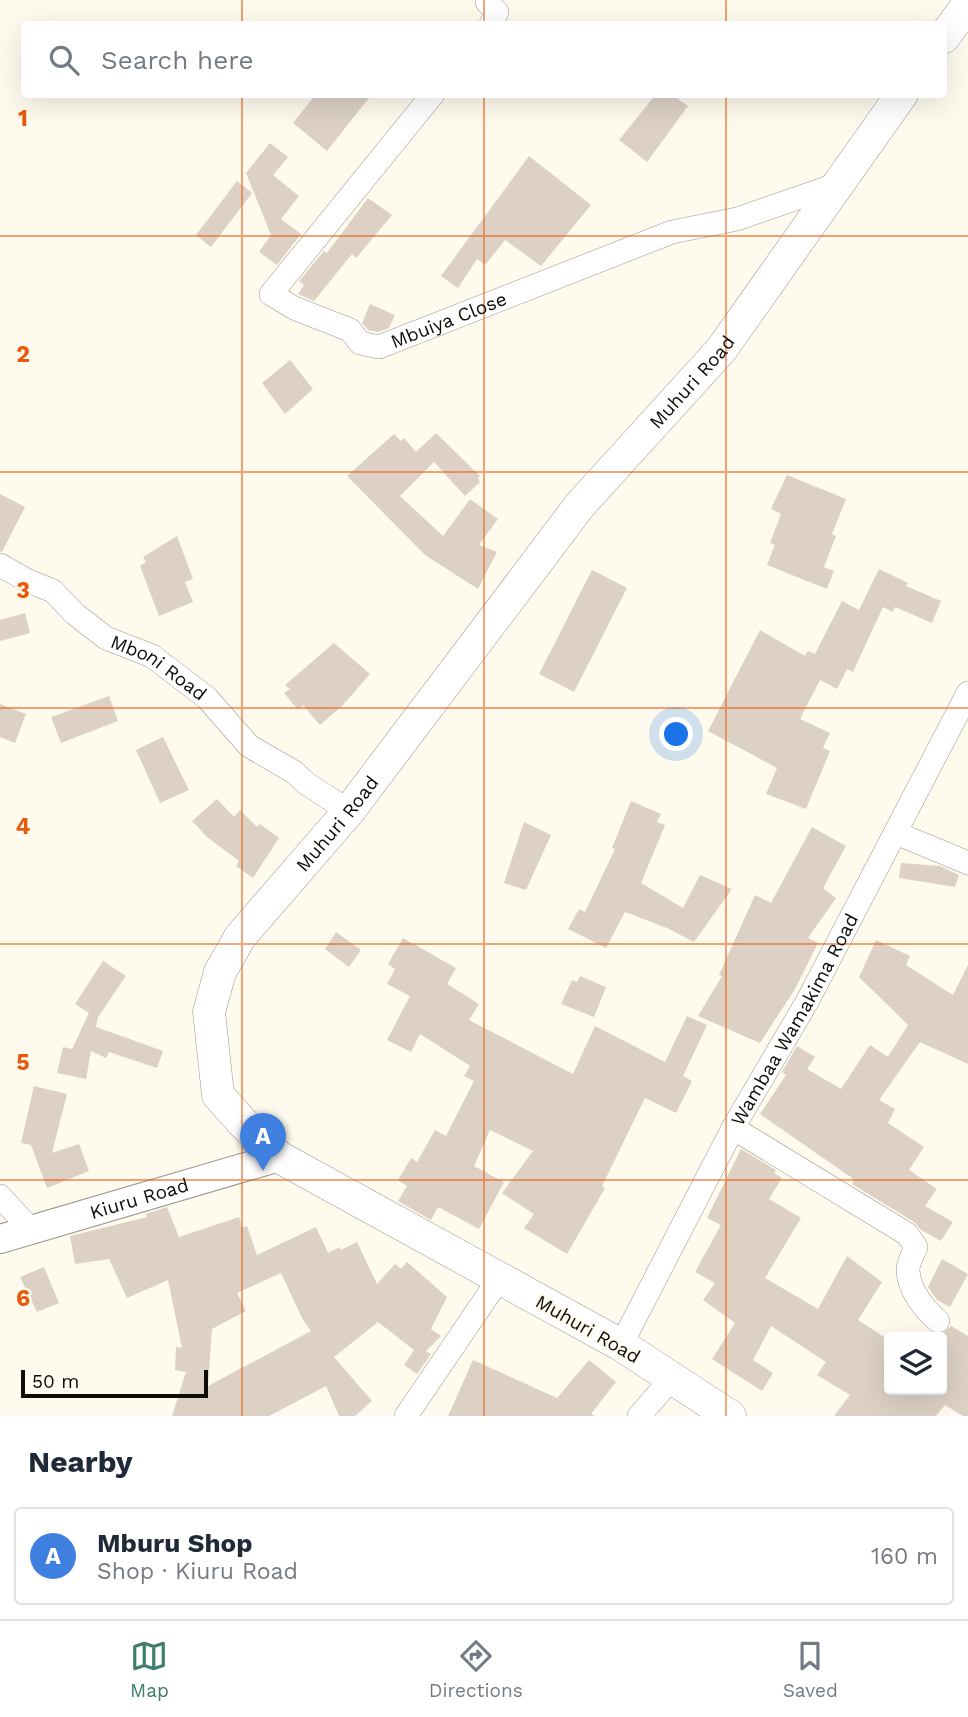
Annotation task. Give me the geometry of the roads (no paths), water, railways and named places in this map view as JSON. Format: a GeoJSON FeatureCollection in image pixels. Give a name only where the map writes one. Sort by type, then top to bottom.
{"type":"FeatureCollection","features":[{"type":"Feature","properties":{"kind":"main road"},"geometry":{"type":"LineString","coordinates":[[947,32],[968,4]]}},
{"type":"Feature","properties":{"kind":"main road","name":"Muhuri Road"},"geometry":{"type":"LineString","coordinates":[[730,1416],[621,1345],[279,1157],[218,1095],[209,1012],[220,972],[240,937],[349,811],[580,505],[721,351],[899,98]]}},
{"type":"Feature","properties":{"kind":"street","name":"Mbuiya Close"},"geometry":{"type":"LineString","coordinates":[[429,98],[271,294],[294,308],[350,330],[360,344],[379,348],[673,232],[737,219],[838,184]]}},
{"type":"Feature","properties":{"kind":"street","name":"Mboni Road"},"geometry":{"type":"LineString","coordinates":[[0,565],[53,591],[75,614],[106,638],[152,656],[207,698],[249,746],[294,772],[307,784],[349,811]]}},
{"type":"Feature","properties":{"kind":"street","name":"Wambaa Wamakima Road"},"geometry":{"type":"LineString","coordinates":[[621,1345],[733,1128],[808,1000],[968,693]]}},
{"type":"Feature","properties":{"kind":"street"},"geometry":{"type":"LineString","coordinates":[[896,833],[968,863]]}},
{"type":"Feature","properties":{"kind":"street"},"geometry":{"type":"LineString","coordinates":[[733,1128],[907,1234],[916,1247],[908,1268],[912,1284],[919,1301],[938,1321]]}},
{"type":"Feature","properties":{"kind":"street","name":"Kiuru Road"},"geometry":{"type":"LineString","coordinates":[[0,1239],[279,1157]]}},
{"type":"Feature","properties":{"kind":"street"},"geometry":{"type":"LineString","coordinates":[[0,1196],[31,1230]]}},
{"type":"Feature","properties":{"kind":"street"},"geometry":{"type":"LineString","coordinates":[[405,1416],[499,1279]]}},
{"type":"Feature","properties":{"kind":"street"},"geometry":{"type":"LineString","coordinates":[[639,1416],[672,1378]]}},
{"type":"Feature","properties":{"kind":"place","name":"Mburu Shop"},"geometry":{"type":"Point","coordinates":[263,1171]}}]}
